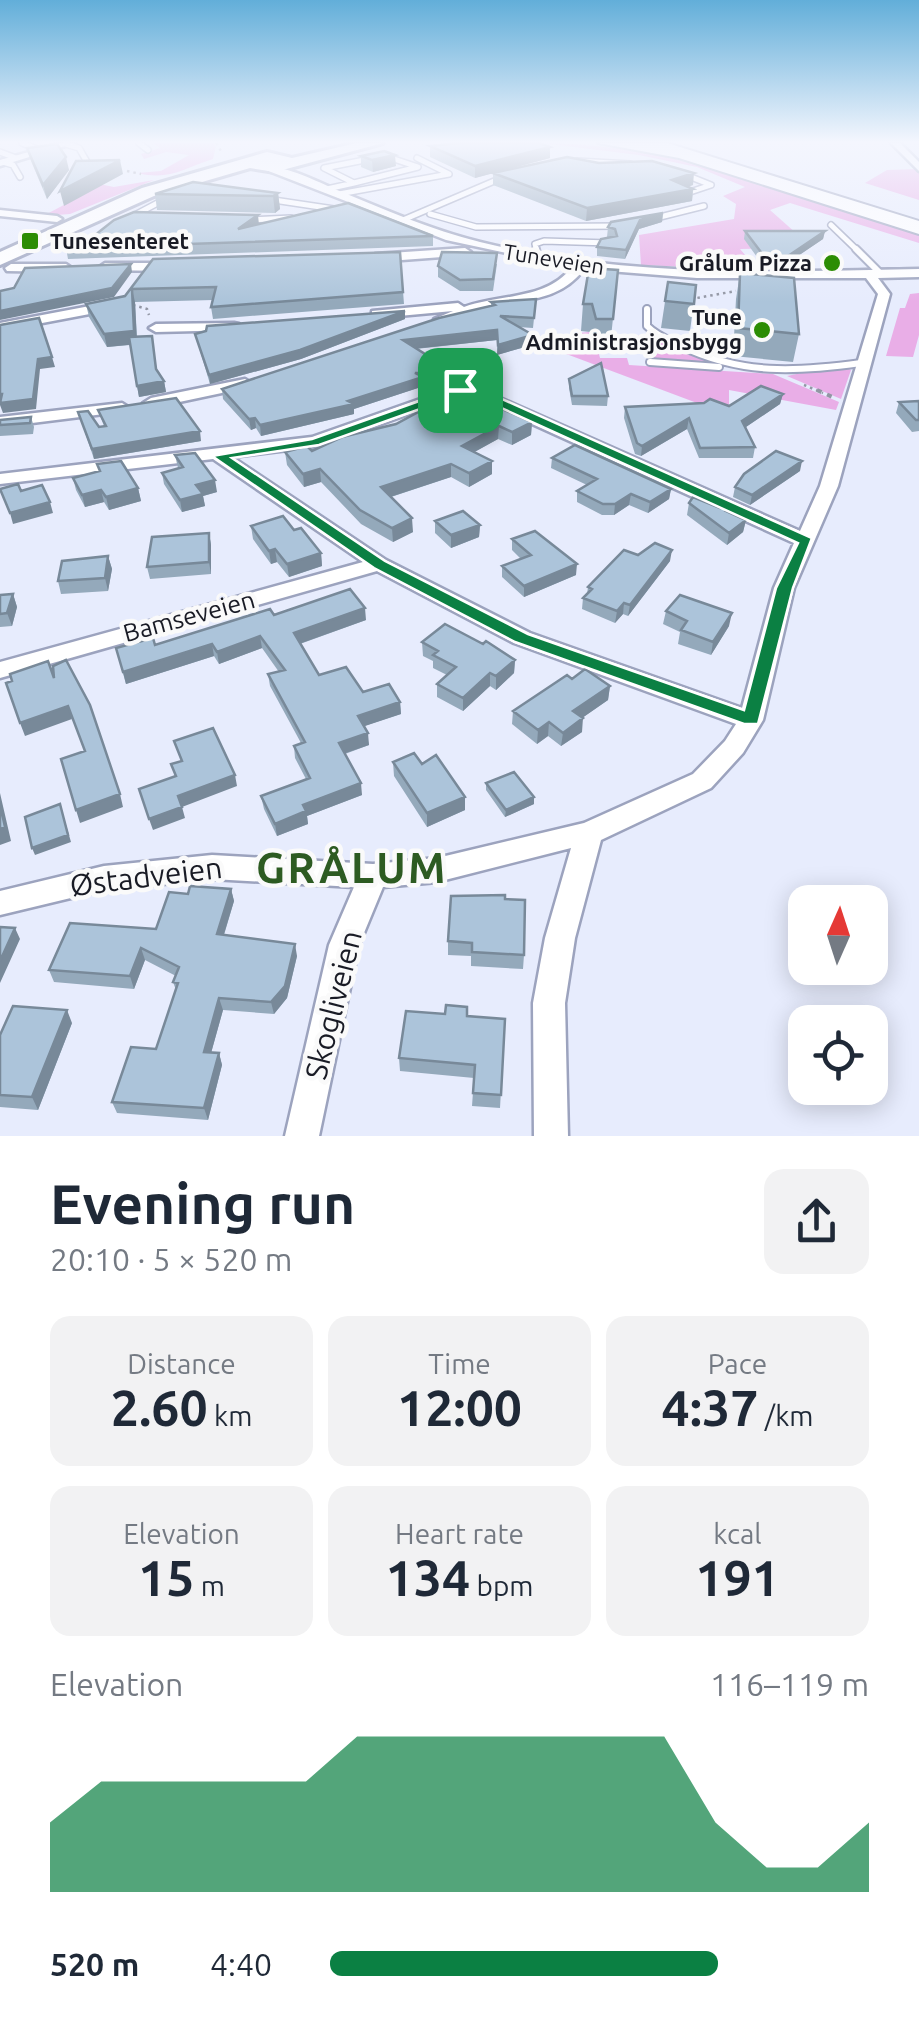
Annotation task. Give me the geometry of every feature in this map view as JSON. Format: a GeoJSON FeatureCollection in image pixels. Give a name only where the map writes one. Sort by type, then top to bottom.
{"type":"FeatureCollection","features":[{"type":"Feature","properties":{"kind":"highway"},"geometry":{"type":"LineString","coordinates":[[833,196],[919,228]]}},
{"type":"Feature","properties":{"kind":"highway"},"geometry":{"type":"LineString","coordinates":[[850,196],[919,218]]}},
{"type":"Feature","properties":{"kind":"main road"},"geometry":{"type":"LineString","coordinates":[[5,263],[125,202],[149,196]]}},
{"type":"Feature","properties":{"kind":"street"},"geometry":{"type":"LineString","coordinates":[[343,196],[481,246]]}},
{"type":"Feature","properties":{"kind":"street"},"geometry":{"type":"LineString","coordinates":[[0,213],[57,219]]}},
{"type":"Feature","properties":{"kind":"street","name":"Tuneveien"},"geometry":{"type":"LineString","coordinates":[[358,259],[450,255],[481,246],[580,264],[748,278],[919,273]]}},
{"type":"Feature","properties":{"kind":"street"},"geometry":{"type":"LineString","coordinates":[[5,263],[186,266]]}},
{"type":"Feature","properties":{"kind":"street"},"geometry":{"type":"LineString","coordinates":[[365,316],[480,306],[546,294],[564,285],[580,264]]}},
{"type":"Feature","properties":{"kind":"street"},"geometry":{"type":"LineString","coordinates":[[136,285],[147,267]]}},
{"type":"Feature","properties":{"kind":"street"},"geometry":{"type":"LineString","coordinates":[[219,456],[379,564],[522,638],[751,720],[784,588],[829,486],[861,363],[884,294],[875,274]]}},
{"type":"Feature","properties":{"kind":"street"},"geometry":{"type":"LineString","coordinates":[[0,327],[124,301]]}},
{"type":"Feature","properties":{"kind":"street"},"geometry":{"type":"LineString","coordinates":[[419,328],[480,306]]}},
{"type":"Feature","properties":{"kind":"street"},"geometry":{"type":"LineString","coordinates":[[156,328],[248,326]]}},
{"type":"Feature","properties":{"kind":"street"},"geometry":{"type":"LineString","coordinates":[[0,422],[129,406],[264,378]]}},
{"type":"Feature","properties":{"kind":"street"},"geometry":{"type":"LineString","coordinates":[[0,479],[314,442],[442,393],[477,392],[806,541]]}},
{"type":"Feature","properties":{"kind":"street","name":"Bamseveien"},"geometry":{"type":"LineString","coordinates":[[0,670],[379,564]]}},
{"type":"Feature","properties":{"kind":"street","name":"Østadveien"},"geometry":{"type":"LineString","coordinates":[[0,903],[104,878],[212,867],[374,876],[437,870],[589,832],[702,781],[734,747],[751,720]]}},
{"type":"Feature","properties":{"kind":"street"},"geometry":{"type":"LineString","coordinates":[[552,1136],[549,1003],[560,938],[589,832]]}},
{"type":"Feature","properties":{"kind":"street","name":"Skogliveien"},"geometry":{"type":"LineString","coordinates":[[302,1136],[344,944],[374,876]]}},
{"type":"Feature","properties":{"kind":"lane"},"geometry":{"type":"LineString","coordinates":[[146,218],[133,216],[167,196]]}},
{"type":"Feature","properties":{"kind":"lane"},"geometry":{"type":"LineString","coordinates":[[403,220],[429,214],[458,196]]}},
{"type":"Feature","properties":{"kind":"lane"},"geometry":{"type":"LineString","coordinates":[[253,198],[334,209]]}},
{"type":"Feature","properties":{"kind":"lane"},"geometry":{"type":"LineString","coordinates":[[308,215],[361,203]]}},
{"type":"Feature","properties":{"kind":"lane"},"geometry":{"type":"LineString","coordinates":[[649,220],[704,206]]}},
{"type":"Feature","properties":{"kind":"lane"},"geometry":{"type":"LineString","coordinates":[[429,214],[476,227],[606,228],[631,224]]}},
{"type":"Feature","properties":{"kind":"lane"},"geometry":{"type":"LineString","coordinates":[[241,220],[296,217]]}},
{"type":"Feature","properties":{"kind":"lane"},"geometry":{"type":"LineString","coordinates":[[832,225],[875,274]]}},
{"type":"Feature","properties":{"kind":"lane"},"geometry":{"type":"LineString","coordinates":[[538,258],[535,244],[544,241],[610,244]]}},
{"type":"Feature","properties":{"kind":"lane"},"geometry":{"type":"LineString","coordinates":[[648,309],[647,326],[654,333],[707,358],[744,368]]}},
{"type":"Feature","properties":{"kind":"lane"},"geometry":{"type":"LineString","coordinates":[[650,362],[771,372],[861,363]]}},
{"type":"Feature","properties":{"kind":"path"},"geometry":{"type":"LineString","coordinates":[[648,309],[747,290]]}},
{"type":"Feature","properties":{"kind":"path"},"geometry":{"type":"LineString","coordinates":[[124,301],[147,309],[156,328]]}},
{"type":"Feature","properties":{"kind":"path"},"geometry":{"type":"LineString","coordinates":[[771,372],[850,404]]}},
{"type":"Feature","properties":{"kind":"shaded area"},"geometry":{"type":"Polygon","coordinates":[[[81,196],[114,196],[70,214],[43,216],[81,196]]]}},
{"type":"Feature","properties":{"kind":"shaded area"},"geometry":{"type":"Polygon","coordinates":[[[723,196],[804,196],[919,235],[919,243],[790,203],[770,210],[797,234],[785,248],[740,249],[758,270],[641,265],[639,235],[734,219],[736,204],[723,196]]]}},
{"type":"Feature","properties":{"kind":"shaded area"},"geometry":{"type":"Polygon","coordinates":[[[919,293],[919,335],[913,357],[886,356],[900,308],[905,308],[910,294],[919,293]]]}},
{"type":"Feature","properties":{"kind":"shaded area"},"geometry":{"type":"Polygon","coordinates":[[[591,332],[589,342],[597,346],[600,358],[627,358],[629,365],[773,374],[839,402],[836,410],[729,390],[729,415],[553,349],[577,345],[578,333],[591,332]]]}},
{"type":"Feature","properties":{"kind":"shaded area"},"geometry":{"type":"Polygon","coordinates":[[[634,335],[655,335],[720,365],[651,359],[648,353],[640,352],[634,335]]]}},
{"type":"Feature","properties":{"kind":"shaded area"},"geometry":{"type":"Polygon","coordinates":[[[841,365],[851,370],[841,399],[787,376],[841,365]]]}},
{"type":"Feature","properties":{"kind":"building"},"geometry":{"type":"Polygon","coordinates":[[[555,196],[654,196],[587,208],[555,196]]]}},
{"type":"Feature","properties":{"kind":"building"},"geometry":{"type":"Polygon","coordinates":[[[348,203],[433,236],[66,248],[75,239],[90,239],[114,220],[134,212],[258,215],[238,229],[348,203]]]}},
{"type":"Feature","properties":{"kind":"building"},"geometry":{"type":"Polygon","coordinates":[[[663,213],[640,220],[626,250],[597,247],[601,239],[617,236],[615,229],[608,227],[611,222],[663,213]]]}},
{"type":"Feature","properties":{"kind":"building"},"geometry":{"type":"Polygon","coordinates":[[[745,231],[825,231],[788,256],[764,256],[745,231]]]}},
{"type":"Feature","properties":{"kind":"building"},"geometry":{"type":"Polygon","coordinates":[[[400,252],[403,292],[211,307],[216,287],[132,289],[134,331],[104,334],[86,304],[125,296],[153,259],[400,252]]]}},
{"type":"Feature","properties":{"kind":"building"},"geometry":{"type":"Polygon","coordinates":[[[442,252],[497,253],[493,279],[460,280],[438,266],[442,252]]]}},
{"type":"Feature","properties":{"kind":"building"},"geometry":{"type":"Polygon","coordinates":[[[131,264],[112,288],[0,311],[0,291],[14,288],[25,268],[131,264]]]}},
{"type":"Feature","properties":{"kind":"building"},"geometry":{"type":"Polygon","coordinates":[[[589,268],[618,270],[613,319],[596,319],[592,304],[583,304],[589,268]]]}},
{"type":"Feature","properties":{"kind":"building"},"geometry":{"type":"Polygon","coordinates":[[[740,273],[794,278],[799,334],[738,328],[740,273]]]}},
{"type":"Feature","properties":{"kind":"building"},"geometry":{"type":"Polygon","coordinates":[[[668,282],[696,285],[694,304],[665,301],[668,282]]]}},
{"type":"Feature","properties":{"kind":"building"},"geometry":{"type":"Polygon","coordinates":[[[536,299],[534,318],[500,316],[533,335],[498,345],[497,330],[403,340],[455,373],[415,373],[423,377],[348,401],[354,404],[260,425],[255,418],[249,419],[222,389],[439,318],[495,305],[491,302],[536,299]]]}},
{"type":"Feature","properties":{"kind":"building"},"geometry":{"type":"Polygon","coordinates":[[[405,311],[300,350],[209,375],[195,334],[206,331],[207,326],[405,311]]]}},
{"type":"Feature","properties":{"kind":"building"},"geometry":{"type":"Polygon","coordinates":[[[39,318],[52,357],[38,359],[33,399],[0,403],[0,325],[39,318]]]}},
{"type":"Feature","properties":{"kind":"building"},"geometry":{"type":"Polygon","coordinates":[[[152,336],[156,369],[164,381],[137,386],[129,337],[152,336]]]}},
{"type":"Feature","properties":{"kind":"building"},"geometry":{"type":"Polygon","coordinates":[[[601,363],[608,396],[572,396],[569,379],[601,363]]]}},
{"type":"Feature","properties":{"kind":"building"},"geometry":{"type":"Polygon","coordinates":[[[761,386],[783,394],[742,421],[755,447],[700,448],[689,418],[642,446],[637,443],[625,407],[704,403],[710,399],[729,406],[761,386]]]}},
{"type":"Feature","properties":{"kind":"building"},"geometry":{"type":"Polygon","coordinates":[[[459,390],[532,422],[512,432],[499,426],[462,446],[492,461],[469,473],[451,464],[381,487],[412,518],[392,528],[360,510],[320,469],[303,474],[285,452],[307,446],[312,451],[342,437],[396,424],[459,390]]]}},
{"type":"Feature","properties":{"kind":"building"},"geometry":{"type":"Polygon","coordinates":[[[176,398],[200,431],[92,449],[78,412],[88,411],[99,427],[106,426],[98,410],[176,398]]]}},
{"type":"Feature","properties":{"kind":"building"},"geometry":{"type":"Polygon","coordinates":[[[919,401],[919,420],[899,402],[919,401]]]}},
{"type":"Feature","properties":{"kind":"building"},"geometry":{"type":"Polygon","coordinates":[[[31,417],[30,423],[0,425],[0,420],[31,417]]]}},
{"type":"Feature","properties":{"kind":"building"},"geometry":{"type":"Polygon","coordinates":[[[575,445],[671,489],[650,502],[631,494],[615,504],[603,504],[577,491],[597,479],[552,458],[575,445]]]}},
{"type":"Feature","properties":{"kind":"building"},"geometry":{"type":"Polygon","coordinates":[[[776,451],[802,461],[752,495],[735,487],[744,474],[776,451]]]}},
{"type":"Feature","properties":{"kind":"building"},"geometry":{"type":"Polygon","coordinates":[[[195,453],[215,480],[196,485],[203,494],[180,500],[162,473],[183,467],[175,455],[195,453]]]}},
{"type":"Feature","properties":{"kind":"building"},"geometry":{"type":"Polygon","coordinates":[[[121,461],[138,488],[106,497],[101,490],[82,495],[73,478],[100,471],[97,464],[121,461]]]}},
{"type":"Feature","properties":{"kind":"building"},"geometry":{"type":"Polygon","coordinates":[[[18,484],[21,491],[42,485],[50,502],[10,513],[0,489],[18,484]]]}},
{"type":"Feature","properties":{"kind":"building"},"geometry":{"type":"Polygon","coordinates":[[[693,497],[720,508],[724,502],[733,506],[726,511],[746,520],[729,533],[689,503],[693,497]]]}},
{"type":"Feature","properties":{"kind":"building"},"geometry":{"type":"Polygon","coordinates":[[[463,511],[480,525],[451,535],[435,521],[463,511]]]}},
{"type":"Feature","properties":{"kind":"building"},"geometry":{"type":"Polygon","coordinates":[[[283,516],[294,530],[301,528],[321,553],[287,564],[275,549],[269,551],[251,526],[283,516]]]}},
{"type":"Feature","properties":{"kind":"building"},"geometry":{"type":"Polygon","coordinates":[[[535,531],[577,564],[524,586],[502,566],[531,555],[512,539],[535,531]]]}},
{"type":"Feature","properties":{"kind":"building"},"geometry":{"type":"Polygon","coordinates":[[[209,533],[209,562],[147,567],[152,537],[209,533]]]}},
{"type":"Feature","properties":{"kind":"building"},"geometry":{"type":"Polygon","coordinates":[[[655,543],[672,550],[630,605],[624,603],[617,611],[583,598],[592,589],[588,587],[624,550],[638,555],[655,543]]]}},
{"type":"Feature","properties":{"kind":"building"},"geometry":{"type":"Polygon","coordinates":[[[108,556],[105,578],[58,581],[62,561],[108,556]]]}},
{"type":"Feature","properties":{"kind":"building"},"geometry":{"type":"Polygon","coordinates":[[[350,589],[365,608],[294,633],[319,675],[346,667],[363,692],[389,684],[400,702],[358,716],[368,733],[339,743],[361,783],[303,805],[306,811],[275,824],[261,796],[310,778],[294,746],[305,742],[268,674],[285,670],[260,636],[217,652],[212,644],[123,672],[116,648],[153,638],[155,645],[270,609],[274,615],[350,589]]]}},
{"type":"Feature","properties":{"kind":"building"},"geometry":{"type":"Polygon","coordinates":[[[13,594],[7,613],[0,614],[0,595],[13,594]]]}},
{"type":"Feature","properties":{"kind":"building"},"geometry":{"type":"Polygon","coordinates":[[[680,595],[732,613],[713,642],[681,630],[687,621],[666,611],[680,595]]]}},
{"type":"Feature","properties":{"kind":"building"},"geometry":{"type":"Polygon","coordinates":[[[445,624],[483,644],[486,641],[515,660],[496,676],[490,673],[463,698],[437,684],[456,667],[433,655],[438,651],[422,642],[445,624]]]}},
{"type":"Feature","properties":{"kind":"building"},"geometry":{"type":"Polygon","coordinates":[[[66,660],[90,705],[120,794],[76,810],[61,759],[85,751],[68,706],[20,723],[6,683],[12,681],[10,674],[48,661],[54,678],[53,666],[66,660]]]}},
{"type":"Feature","properties":{"kind":"building"},"geometry":{"type":"Polygon","coordinates":[[[585,669],[610,686],[573,711],[583,718],[563,733],[549,722],[538,730],[513,711],[567,675],[572,679],[585,669]]]}},
{"type":"Feature","properties":{"kind":"building"},"geometry":{"type":"Polygon","coordinates":[[[213,728],[235,775],[178,796],[182,807],[149,819],[139,789],[176,776],[171,764],[182,761],[174,741],[213,728]]]}},
{"type":"Feature","properties":{"kind":"building"},"geometry":{"type":"Polygon","coordinates":[[[414,753],[422,764],[436,755],[465,797],[427,813],[393,762],[414,753]]]}},
{"type":"Feature","properties":{"kind":"building"},"geometry":{"type":"Polygon","coordinates":[[[514,772],[534,797],[506,810],[486,783],[514,772]]]}},
{"type":"Feature","properties":{"kind":"building"},"geometry":{"type":"Polygon","coordinates":[[[60,804],[68,835],[32,848],[25,817],[60,804]]]}},
{"type":"Feature","properties":{"kind":"building"},"geometry":{"type":"Polygon","coordinates":[[[190,886],[231,889],[217,934],[295,944],[285,986],[271,1002],[219,998],[204,1052],[219,1053],[204,1108],[112,1102],[131,1047],[156,1049],[178,983],[173,982],[179,967],[141,948],[130,976],[49,970],[70,923],[156,929],[169,892],[188,894],[190,886]]]}},
{"type":"Feature","properties":{"kind":"building"},"geometry":{"type":"Polygon","coordinates":[[[505,895],[505,899],[525,900],[524,955],[472,952],[472,943],[448,941],[451,896],[505,895]]]}},
{"type":"Feature","properties":{"kind":"building"},"geometry":{"type":"Polygon","coordinates":[[[0,927],[15,928],[0,961],[0,927]]]}},
{"type":"Feature","properties":{"kind":"building"},"geometry":{"type":"Polygon","coordinates":[[[446,1005],[467,1007],[467,1016],[505,1019],[501,1095],[473,1093],[475,1065],[399,1058],[406,1011],[445,1014],[446,1005]]]}},
{"type":"Feature","properties":{"kind":"building"},"geometry":{"type":"Polygon","coordinates":[[[13,1006],[67,1010],[32,1097],[0,1095],[0,1035],[13,1006]]]}},
{"type":"Feature","properties":{"kind":"place","name":"Tunesenteret"},"geometry":{"type":"Point","coordinates":[30,241]}},
{"type":"Feature","properties":{"kind":"place","name":"Grålum Pizza"},"geometry":{"type":"Point","coordinates":[832,263]}},
{"type":"Feature","properties":{"kind":"place","name":"Tune Administrasjonsbygg"},"geometry":{"type":"Point","coordinates":[762,330]}},
{"type":"Feature","properties":{"kind":"district","name":"GRÅLUM"},"geometry":{"type":"Point","coordinates":[352,868]}},
{"type":"Feature","properties":{"kind":"route"},"geometry":{"type":"LineString","coordinates":[[460,390],[477,392],[806,541],[784,588],[751,720],[522,638],[379,564],[219,456],[314,442],[349,432],[442,393],[460,390]]}}]}
